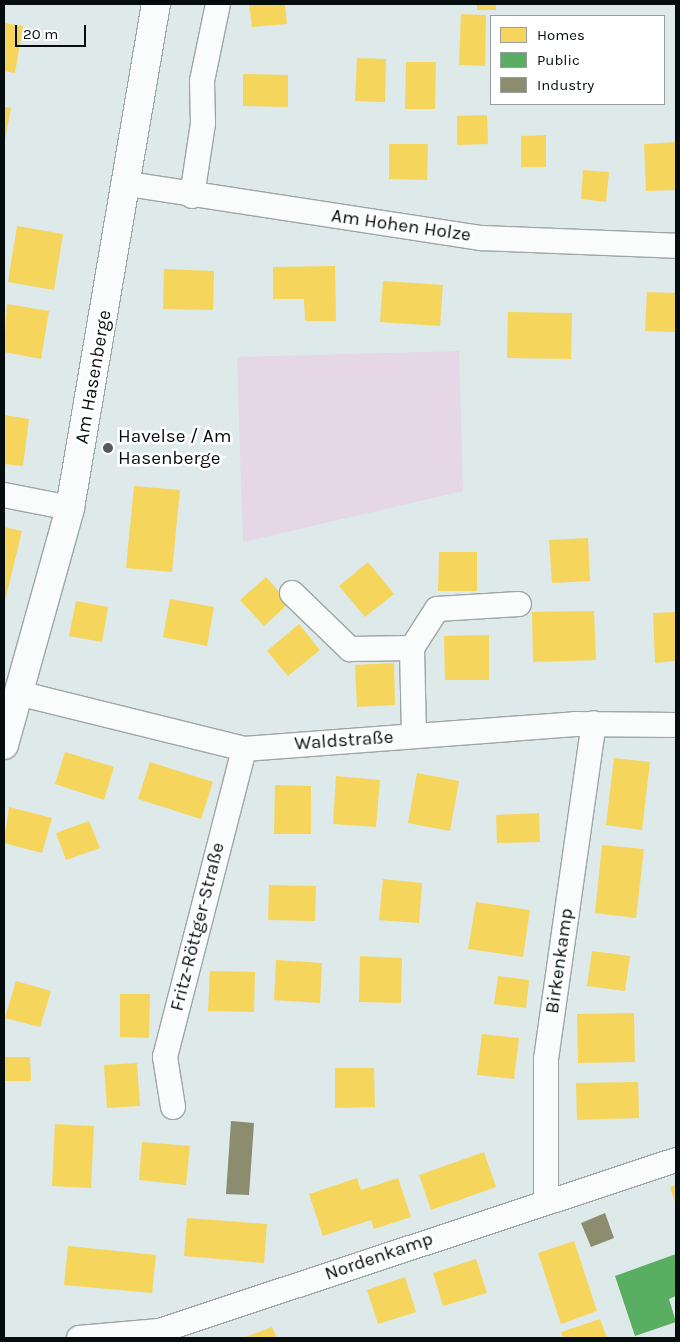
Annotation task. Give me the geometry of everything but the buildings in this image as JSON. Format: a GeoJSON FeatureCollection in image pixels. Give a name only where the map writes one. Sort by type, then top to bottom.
{"type":"FeatureCollection","features":[{"type":"Feature","properties":{"kind":"street","name":"Am Hasenberge"},"geometry":{"type":"LineString","coordinates":[[4,745],[70,508],[128,184],[156,4]]}},
{"type":"Feature","properties":{"kind":"street"},"geometry":{"type":"LineString","coordinates":[[192,196],[203,123],[202,81],[218,4]]}},
{"type":"Feature","properties":{"kind":"street","name":"Am Hohen Holze"},"geometry":{"type":"LineString","coordinates":[[128,184],[192,196],[481,238],[676,246]]}},
{"type":"Feature","properties":{"kind":"street"},"geometry":{"type":"LineString","coordinates":[[4,495],[70,508]]}},
{"type":"Feature","properties":{"kind":"street"},"geometry":{"type":"LineString","coordinates":[[292,593],[350,649],[412,648]]}},
{"type":"Feature","properties":{"kind":"street"},"geometry":{"type":"LineString","coordinates":[[414,736],[412,648],[437,609],[520,604]]}},
{"type":"Feature","properties":{"kind":"street","name":"Waldstraße"},"geometry":{"type":"LineString","coordinates":[[18,693],[244,749],[594,723],[676,725]]}},
{"type":"Feature","properties":{"kind":"street","name":"Birkenkamp"},"geometry":{"type":"LineString","coordinates":[[546,1200],[546,1058],[594,723]]}},
{"type":"Feature","properties":{"kind":"street","name":"Fritz-Röttger-Straße"},"geometry":{"type":"LineString","coordinates":[[172,1107],[165,1057],[244,749]]}},
{"type":"Feature","properties":{"kind":"street","name":"Nordenkamp"},"geometry":{"type":"LineString","coordinates":[[79,1338],[159,1331],[546,1200],[676,1160]]}},
{"type":"Feature","properties":{"kind":"shaded area"},"geometry":{"type":"Polygon","coordinates":[[[459,351],[463,491],[243,542],[237,357],[459,351]]]}},
{"type":"Feature","properties":{"kind":"place","name":"Havelse / Am Hasenberge"},"geometry":{"type":"Point","coordinates":[108,448]}}]}
